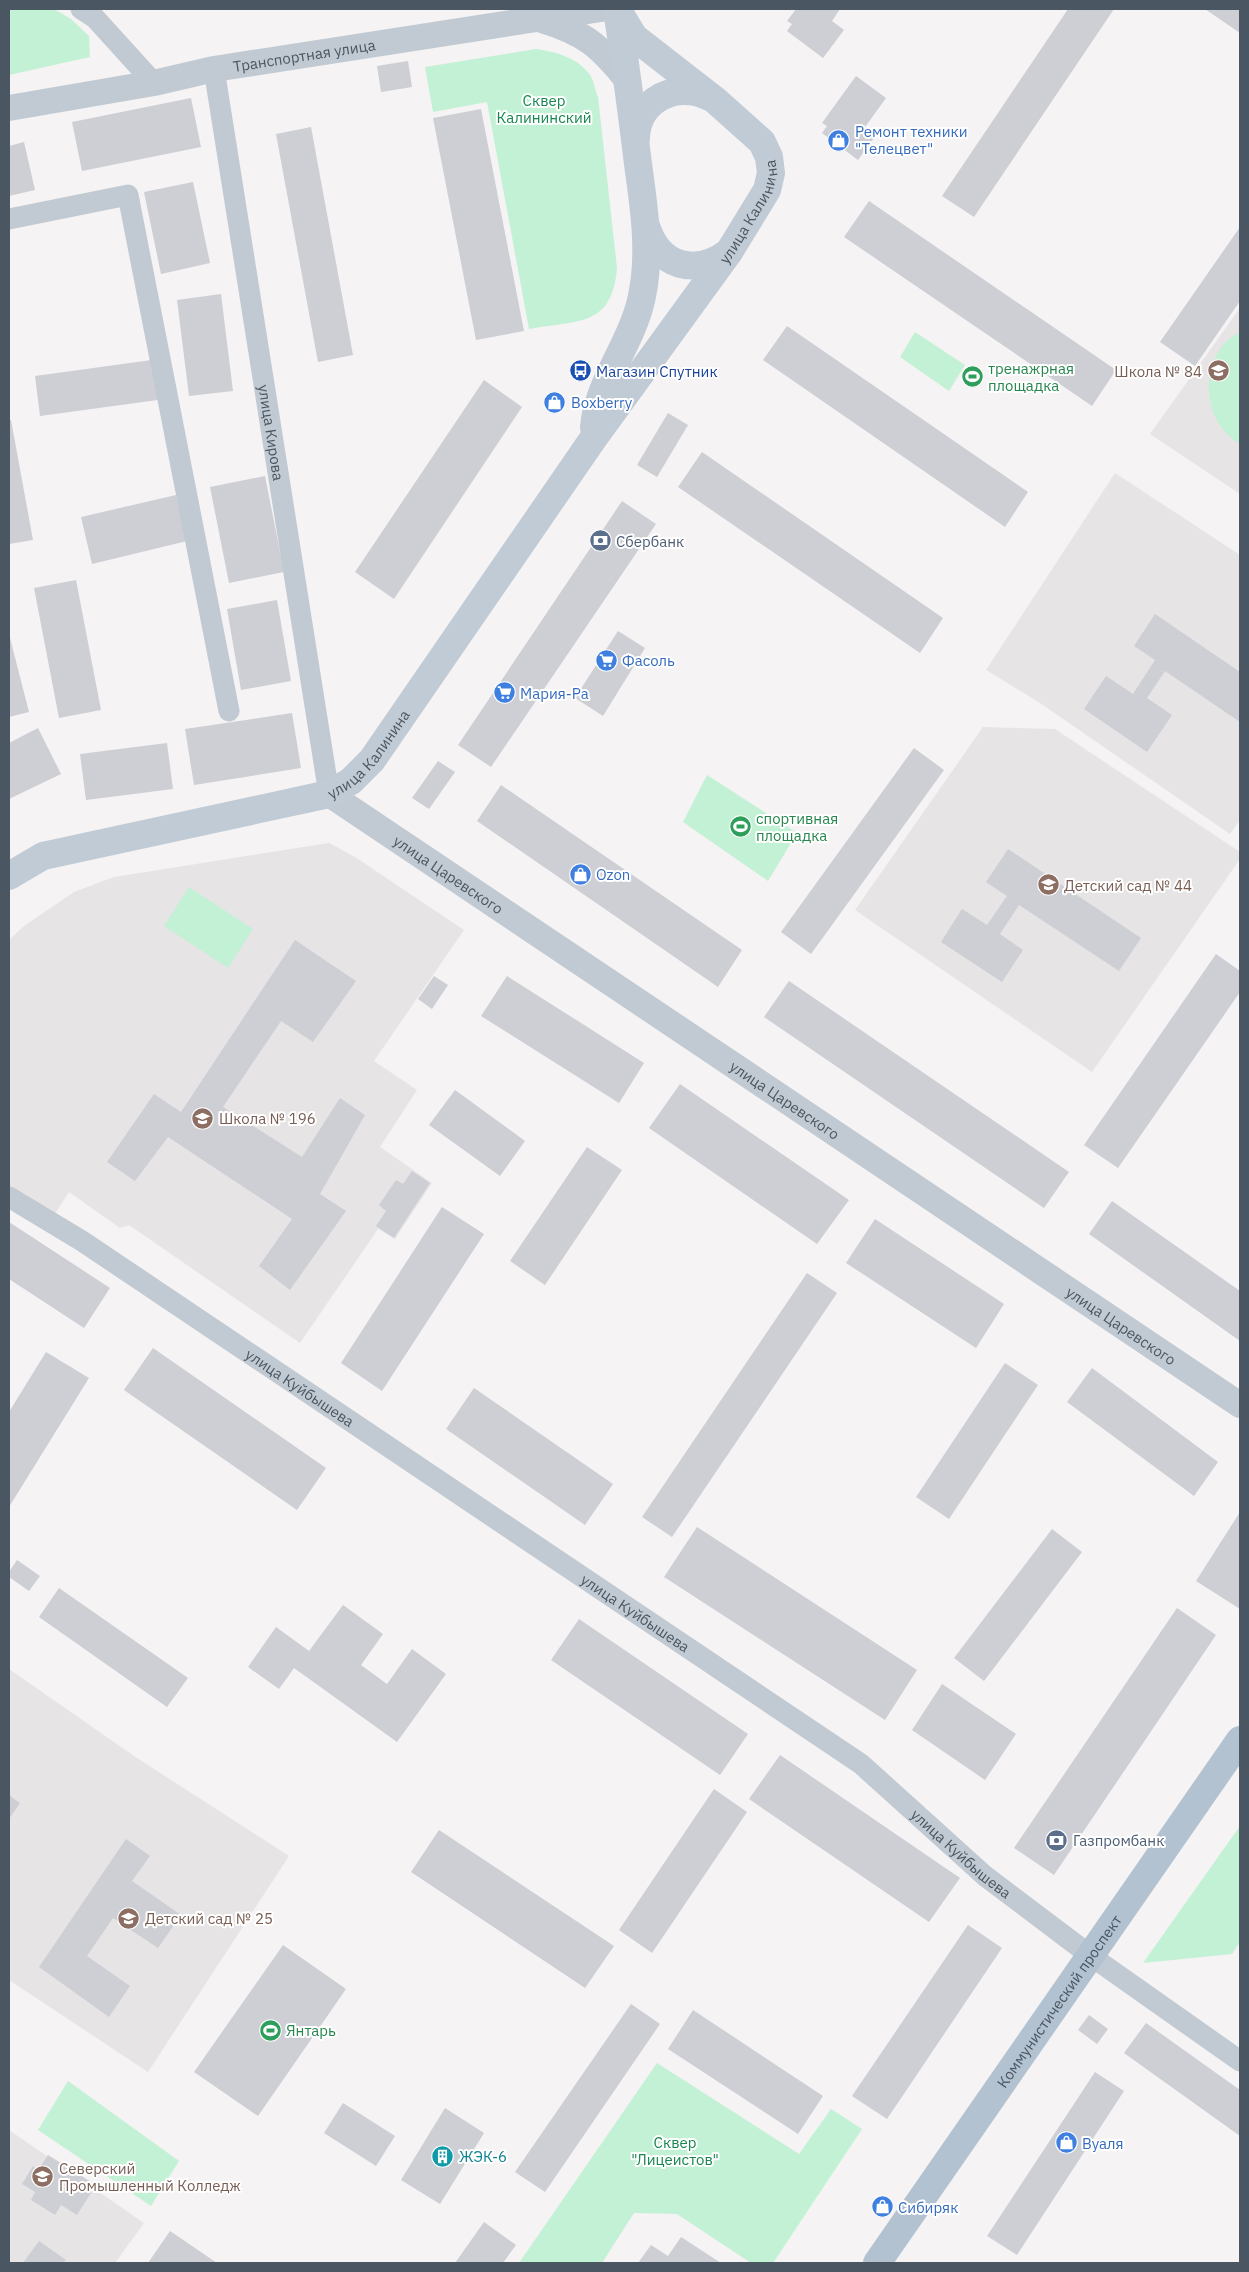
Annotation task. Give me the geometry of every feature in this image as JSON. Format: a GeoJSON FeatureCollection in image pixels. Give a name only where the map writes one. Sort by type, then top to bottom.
{"type":"FeatureCollection","features":[{"type":"Feature","properties":{"kind":"main road","name":"улица Калинина"},"geometry":{"type":"LineString","coordinates":[[593,439],[596,409],[624,348],[642,296],[646,272],[646,224],[617,9]]}},
{"type":"Feature","properties":{"kind":"main road","name":"улица Калинина"},"geometry":{"type":"LineString","coordinates":[[9,876],[43,856],[328,794],[351,781],[372,760],[593,439],[729,252],[768,190],[771,173],[769,157],[762,142],[715,100],[634,37],[617,9]]}},
{"type":"Feature","properties":{"kind":"main road"},"geometry":{"type":"LineString","coordinates":[[636,145],[636,130],[642,114],[653,101],[667,93],[684,90],[700,92],[715,100]]}},
{"type":"Feature","properties":{"kind":"main road"},"geometry":{"type":"LineString","coordinates":[[646,224],[650,239],[659,252],[671,261],[686,266],[702,266],[716,261],[729,252]]}},
{"type":"Feature","properties":{"kind":"main road","name":"Коммунистический проспект"},"geometry":{"type":"LineString","coordinates":[[877,2263],[1240,1740]]}},
{"type":"Feature","properties":{"kind":"street"},"geometry":{"type":"LineString","coordinates":[[81,9],[95,18],[154,83]]}},
{"type":"Feature","properties":{"kind":"street","name":"Транспортная улица"},"geometry":{"type":"LineString","coordinates":[[9,108],[154,83],[214,69],[601,9]]}},
{"type":"Feature","properties":{"kind":"street"},"geometry":{"type":"LineString","coordinates":[[536,19],[580,34],[611,59],[628,81]]}},
{"type":"Feature","properties":{"kind":"street","name":"улица Кирова"},"geometry":{"type":"LineString","coordinates":[[214,69],[328,794]]}},
{"type":"Feature","properties":{"kind":"street"},"geometry":{"type":"LineString","coordinates":[[9,219],[128,195],[229,711]]}},
{"type":"Feature","properties":{"kind":"street","name":"улица Царевского"},"geometry":{"type":"LineString","coordinates":[[328,794],[1240,1405]]}},
{"type":"Feature","properties":{"kind":"street","name":"улица Куйбышева"},"geometry":{"type":"LineString","coordinates":[[9,1197],[82,1241],[861,1764],[985,1876],[1091,1956],[1240,2061]]}},
{"type":"Feature","properties":{"kind":"shaded area","name":"Школа № 84"},"geometry":{"type":"Polygon","coordinates":[[[1240,308],[1240,494],[1150,434],[1240,308]]]}},
{"type":"Feature","properties":{"kind":"shaded area"},"geometry":{"type":"Polygon","coordinates":[[[1115,473],[1240,555],[1240,820],[1230,834],[1040,703],[986,670],[1115,473]]]}},
{"type":"Feature","properties":{"kind":"shaded area","name":"Детский сад № 44"},"geometry":{"type":"Polygon","coordinates":[[[983,727],[1055,729],[1240,852],[1240,859],[1092,1072],[855,910],[983,727]]]}},
{"type":"Feature","properties":{"kind":"shaded area","name":"Школа № 196"},"geometry":{"type":"Polygon","coordinates":[[[329,843],[355,857],[464,930],[374,1061],[417,1090],[380,1147],[432,1183],[395,1239],[378,1229],[300,1343],[129,1225],[120,1228],[69,1192],[51,1220],[9,1191],[9,940],[24,926],[74,892],[114,877],[329,843]]]}},
{"type":"Feature","properties":{"kind":"shaded area","name":"Детский сад № 25"},"geometry":{"type":"Polygon","coordinates":[[[9,1669],[134,1756],[289,1856],[148,2072],[9,1980],[9,1669]]]}},
{"type":"Feature","properties":{"kind":"shaded area","name":"Северский Промышленный Колледж"},"geometry":{"type":"Polygon","coordinates":[[[9,2130],[144,2223],[115,2263],[9,2263],[9,2130]]]}},
{"type":"Feature","properties":{"kind":"green space"},"geometry":{"type":"Polygon","coordinates":[[[9,9],[54,9],[71,19],[89,36],[90,57],[9,75],[9,9]]]}},
{"type":"Feature","properties":{"kind":"green space","name":"Сквер Калининский"},"geometry":{"type":"Polygon","coordinates":[[[536,49],[566,56],[585,69],[593,80],[598,97],[617,268],[614,287],[608,302],[600,311],[589,318],[577,322],[529,329],[487,102],[433,112],[425,67],[536,49]]]}},
{"type":"Feature","properties":{"kind":"green space"},"geometry":{"type":"Polygon","coordinates":[[[915,332],[965,365],[949,391],[900,357],[915,332]]]}},
{"type":"Feature","properties":{"kind":"green space"},"geometry":{"type":"Polygon","coordinates":[[[1240,333],[1240,444],[1222,429],[1218,422],[1210,399],[1209,385],[1214,359],[1229,339],[1240,333]]]}},
{"type":"Feature","properties":{"kind":"green space","name":"спортивная площадка"},"geometry":{"type":"Polygon","coordinates":[[[707,775],[797,833],[768,881],[683,822],[707,775]]]}},
{"type":"Feature","properties":{"kind":"green space"},"geometry":{"type":"Polygon","coordinates":[[[189,887],[253,929],[228,968],[164,926],[189,887]]]}},
{"type":"Feature","properties":{"kind":"green space"},"geometry":{"type":"Polygon","coordinates":[[[1240,1826],[1240,1942],[1232,1954],[1143,1963],[1240,1826]]]}},
{"type":"Feature","properties":{"kind":"green space","name":"Сквер \"Лицеистов\""},"geometry":{"type":"Polygon","coordinates":[[[657,2063],[799,2154],[831,2109],[862,2129],[773,2263],[751,2263],[677,2214],[634,2213],[602,2263],[519,2263],[657,2063]]]}},
{"type":"Feature","properties":{"kind":"green space"},"geometry":{"type":"Polygon","coordinates":[[[68,2081],[179,2161],[151,2206],[38,2130],[68,2081]]]}},
{"type":"Feature","properties":{"kind":"building"},"geometry":{"type":"Polygon","coordinates":[[[796,9],[840,9],[832,21],[844,30],[823,58],[787,31],[792,24],[787,21],[796,9]]]}},
{"type":"Feature","properties":{"kind":"building"},"geometry":{"type":"Polygon","coordinates":[[[1068,9],[1114,9],[974,217],[942,196],[1068,9]]]}},
{"type":"Feature","properties":{"kind":"building"},"geometry":{"type":"Polygon","coordinates":[[[1205,9],[1240,9],[1240,33],[1205,9]]]}},
{"type":"Feature","properties":{"kind":"building"},"geometry":{"type":"Polygon","coordinates":[[[408,61],[412,87],[381,92],[377,66],[408,61]]]}},
{"type":"Feature","properties":{"kind":"building"},"geometry":{"type":"Polygon","coordinates":[[[856,76],[886,98],[865,127],[876,135],[858,160],[822,133],[827,126],[822,123],[856,76]]]}},
{"type":"Feature","properties":{"kind":"building"},"geometry":{"type":"Polygon","coordinates":[[[191,98],[201,147],[82,171],[72,122],[191,98]]]}},
{"type":"Feature","properties":{"kind":"building"},"geometry":{"type":"Polygon","coordinates":[[[481,109],[524,331],[476,340],[433,118],[481,109]]]}},
{"type":"Feature","properties":{"kind":"building"},"geometry":{"type":"Polygon","coordinates":[[[311,127],[353,355],[318,362],[276,134],[311,127]]]}},
{"type":"Feature","properties":{"kind":"building"},"geometry":{"type":"Polygon","coordinates":[[[24,142],[35,190],[9,196],[9,146],[24,142]]]}},
{"type":"Feature","properties":{"kind":"building"},"geometry":{"type":"Polygon","coordinates":[[[193,182],[210,263],[161,274],[144,192],[193,182]]]}},
{"type":"Feature","properties":{"kind":"building"},"geometry":{"type":"Polygon","coordinates":[[[869,201],[1116,370],[1092,406],[844,237],[869,201]]]}},
{"type":"Feature","properties":{"kind":"building"},"geometry":{"type":"Polygon","coordinates":[[[1240,227],[1240,301],[1195,366],[1160,342],[1240,227]]]}},
{"type":"Feature","properties":{"kind":"building"},"geometry":{"type":"Polygon","coordinates":[[[221,294],[233,391],[189,396],[177,300],[221,294]]]}},
{"type":"Feature","properties":{"kind":"building"},"geometry":{"type":"Polygon","coordinates":[[[787,326],[1028,492],[1005,527],[763,360],[787,326]]]}},
{"type":"Feature","properties":{"kind":"building"},"geometry":{"type":"Polygon","coordinates":[[[159,359],[165,399],[40,416],[35,376],[159,359]]]}},
{"type":"Feature","properties":{"kind":"building"},"geometry":{"type":"Polygon","coordinates":[[[484,380],[522,407],[394,599],[355,572],[484,380]]]}},
{"type":"Feature","properties":{"kind":"building"},"geometry":{"type":"Polygon","coordinates":[[[668,413],[688,425],[657,477],[637,465],[668,413]]]}},
{"type":"Feature","properties":{"kind":"building"},"geometry":{"type":"Polygon","coordinates":[[[9,420],[11,420],[33,540],[9,544],[9,420]]]}},
{"type":"Feature","properties":{"kind":"building"},"geometry":{"type":"Polygon","coordinates":[[[702,452],[943,618],[920,653],[678,487],[702,452]]]}},
{"type":"Feature","properties":{"kind":"building"},"geometry":{"type":"Polygon","coordinates":[[[265,476],[284,572],[229,583],[210,487],[265,476]]]}},
{"type":"Feature","properties":{"kind":"building"},"geometry":{"type":"Polygon","coordinates":[[[176,495],[187,541],[92,564],[81,517],[176,495]]]}},
{"type":"Feature","properties":{"kind":"building"},"geometry":{"type":"Polygon","coordinates":[[[622,501],[656,524],[491,767],[458,745],[622,501]]]}},
{"type":"Feature","properties":{"kind":"building"},"geometry":{"type":"Polygon","coordinates":[[[76,580],[101,710],[59,718],[34,588],[76,580]]]}},
{"type":"Feature","properties":{"kind":"building"},"geometry":{"type":"Polygon","coordinates":[[[277,600],[291,681],[241,690],[227,609],[277,600]]]}},
{"type":"Feature","properties":{"kind":"building"},"geometry":{"type":"Polygon","coordinates":[[[1155,614],[1240,672],[1240,722],[1165,671],[1147,698],[1172,715],[1147,752],[1084,709],[1106,676],[1133,694],[1155,660],[1134,646],[1155,614]]]}},
{"type":"Feature","properties":{"kind":"building"},"geometry":{"type":"Polygon","coordinates":[[[618,631],[645,648],[603,716],[575,698],[618,631]]]}},
{"type":"Feature","properties":{"kind":"building"},"geometry":{"type":"Polygon","coordinates":[[[9,634],[29,712],[9,717],[9,634]]]}},
{"type":"Feature","properties":{"kind":"building"},"geometry":{"type":"Polygon","coordinates":[[[292,713],[301,768],[194,785],[185,729],[292,713]]]}},
{"type":"Feature","properties":{"kind":"building"},"geometry":{"type":"Polygon","coordinates":[[[38,728],[61,774],[9,799],[9,743],[38,728]]]}},
{"type":"Feature","properties":{"kind":"building"},"geometry":{"type":"Polygon","coordinates":[[[167,743],[173,789],[86,800],[80,754],[167,743]]]}},
{"type":"Feature","properties":{"kind":"building"},"geometry":{"type":"Polygon","coordinates":[[[914,748],[944,770],[811,954],[781,932],[914,748]]]}},
{"type":"Feature","properties":{"kind":"building"},"geometry":{"type":"Polygon","coordinates":[[[438,761],[455,772],[429,809],[412,798],[438,761]]]}},
{"type":"Feature","properties":{"kind":"building"},"geometry":{"type":"Polygon","coordinates":[[[501,785],[742,950],[718,987],[477,821],[501,785]]]}},
{"type":"Feature","properties":{"kind":"building"},"geometry":{"type":"Polygon","coordinates":[[[1008,849],[1141,938],[1119,971],[1019,905],[1000,934],[1023,950],[1002,982],[941,942],[962,909],[987,925],[1007,896],[986,882],[1008,849]]]}},
{"type":"Feature","properties":{"kind":"building"},"geometry":{"type":"Polygon","coordinates":[[[295,940],[356,981],[313,1042],[281,1021],[223,1107],[302,1157],[340,1098],[365,1115],[320,1194],[346,1211],[290,1290],[259,1266],[292,1219],[168,1137],[135,1181],[107,1162],[154,1094],[181,1112],[295,940]]]}},
{"type":"Feature","properties":{"kind":"building"},"geometry":{"type":"Polygon","coordinates":[[[1216,954],[1240,971],[1240,992],[1118,1168],[1084,1145],[1216,954]]]}},
{"type":"Feature","properties":{"kind":"building"},"geometry":{"type":"Polygon","coordinates":[[[434,976],[448,985],[432,1009],[418,999],[434,976]]]}},
{"type":"Feature","properties":{"kind":"building"},"geometry":{"type":"Polygon","coordinates":[[[507,976],[644,1063],[619,1103],[481,1016],[507,976]]]}},
{"type":"Feature","properties":{"kind":"building"},"geometry":{"type":"Polygon","coordinates":[[[789,981],[1069,1172],[1044,1208],[764,1017],[789,981]]]}},
{"type":"Feature","properties":{"kind":"building"},"geometry":{"type":"Polygon","coordinates":[[[680,1084],[849,1200],[817,1244],[649,1128],[680,1084]]]}},
{"type":"Feature","properties":{"kind":"building"},"geometry":{"type":"Polygon","coordinates":[[[455,1090],[525,1141],[500,1176],[429,1125],[455,1090]]]}},
{"type":"Feature","properties":{"kind":"building"},"geometry":{"type":"Polygon","coordinates":[[[587,1147],[622,1170],[545,1285],[510,1261],[587,1147]]]}},
{"type":"Feature","properties":{"kind":"building"},"geometry":{"type":"Polygon","coordinates":[[[412,1171],[430,1183],[394,1238],[376,1226],[386,1211],[379,1205],[396,1180],[403,1184],[412,1171]]]}},
{"type":"Feature","properties":{"kind":"building"},"geometry":{"type":"Polygon","coordinates":[[[1112,1201],[1240,1291],[1240,1341],[1089,1234],[1112,1201]]]}},
{"type":"Feature","properties":{"kind":"building"},"geometry":{"type":"Polygon","coordinates":[[[442,1207],[484,1234],[382,1391],[341,1363],[442,1207]]]}},
{"type":"Feature","properties":{"kind":"building"},"geometry":{"type":"Polygon","coordinates":[[[875,1219],[1004,1304],[976,1348],[846,1263],[875,1219]]]}},
{"type":"Feature","properties":{"kind":"building"},"geometry":{"type":"Polygon","coordinates":[[[9,1222],[110,1288],[84,1328],[9,1279],[9,1222]]]}},
{"type":"Feature","properties":{"kind":"building"},"geometry":{"type":"Polygon","coordinates":[[[807,1273],[837,1293],[672,1537],[642,1517],[807,1273]]]}},
{"type":"Feature","properties":{"kind":"building"},"geometry":{"type":"Polygon","coordinates":[[[153,1348],[326,1468],[297,1510],[124,1390],[153,1348]]]}},
{"type":"Feature","properties":{"kind":"building"},"geometry":{"type":"Polygon","coordinates":[[[46,1352],[89,1378],[9,1507],[9,1412],[46,1352]]]}},
{"type":"Feature","properties":{"kind":"building"},"geometry":{"type":"Polygon","coordinates":[[[1005,1363],[1038,1385],[949,1519],[916,1497],[1005,1363]]]}},
{"type":"Feature","properties":{"kind":"building"},"geometry":{"type":"Polygon","coordinates":[[[1092,1368],[1218,1462],[1194,1496],[1067,1402],[1092,1368]]]}},
{"type":"Feature","properties":{"kind":"building"},"geometry":{"type":"Polygon","coordinates":[[[474,1388],[613,1484],[585,1525],[446,1429],[474,1388]]]}},
{"type":"Feature","properties":{"kind":"building"},"geometry":{"type":"Polygon","coordinates":[[[1240,1512],[1240,1609],[1196,1581],[1240,1512]]]}},
{"type":"Feature","properties":{"kind":"building"},"geometry":{"type":"Polygon","coordinates":[[[697,1527],[917,1670],[885,1720],[664,1577],[697,1527]]]}},
{"type":"Feature","properties":{"kind":"building"},"geometry":{"type":"Polygon","coordinates":[[[1052,1529],[1082,1552],[984,1681],[954,1658],[1052,1529]]]}},
{"type":"Feature","properties":{"kind":"building"},"geometry":{"type":"Polygon","coordinates":[[[17,1560],[40,1576],[29,1591],[9,1577],[9,1572],[17,1560]]]}},
{"type":"Feature","properties":{"kind":"building"},"geometry":{"type":"Polygon","coordinates":[[[59,1588],[188,1678],[167,1707],[39,1617],[59,1588]]]}},
{"type":"Feature","properties":{"kind":"building"},"geometry":{"type":"Polygon","coordinates":[[[343,1605],[383,1634],[361,1665],[387,1684],[412,1649],[446,1674],[397,1742],[294,1668],[279,1689],[248,1667],[276,1627],[309,1651],[343,1605]]]}},
{"type":"Feature","properties":{"kind":"building"},"geometry":{"type":"Polygon","coordinates":[[[1177,1608],[1216,1635],[1054,1875],[1014,1848],[1177,1608]]]}},
{"type":"Feature","properties":{"kind":"building"},"geometry":{"type":"Polygon","coordinates":[[[579,1619],[748,1734],[720,1775],[551,1660],[579,1619]]]}},
{"type":"Feature","properties":{"kind":"building"},"geometry":{"type":"Polygon","coordinates":[[[942,1684],[1016,1734],[985,1780],[912,1730],[942,1684]]]}},
{"type":"Feature","properties":{"kind":"building"},"geometry":{"type":"Polygon","coordinates":[[[780,1755],[960,1878],[929,1922],[749,1799],[780,1755]]]}},
{"type":"Feature","properties":{"kind":"building"},"geometry":{"type":"Polygon","coordinates":[[[714,1789],[747,1812],[652,1953],[619,1930],[714,1789]]]}},
{"type":"Feature","properties":{"kind":"building"},"geometry":{"type":"Polygon","coordinates":[[[9,1795],[20,1803],[9,1819],[9,1795]]]}},
{"type":"Feature","properties":{"kind":"building"},"geometry":{"type":"Polygon","coordinates":[[[439,1830],[614,1946],[585,1988],[411,1872],[439,1830]]]}},
{"type":"Feature","properties":{"kind":"building"},"geometry":{"type":"Polygon","coordinates":[[[126,1839],[150,1856],[132,1881],[181,1915],[158,1948],[113,1918],[87,1956],[130,1986],[109,2017],[39,1967],[126,1839]]]}},
{"type":"Feature","properties":{"kind":"building"},"geometry":{"type":"Polygon","coordinates":[[[968,1925],[1002,1948],[887,2119],[852,2096],[968,1925]]]}},
{"type":"Feature","properties":{"kind":"building","name":"Янтарь"},"geometry":{"type":"Polygon","coordinates":[[[283,1945],[346,1989],[258,2116],[194,2072],[283,1945]]]}},
{"type":"Feature","properties":{"kind":"building"},"geometry":{"type":"Polygon","coordinates":[[[631,2004],[660,2024],[545,2192],[515,2172],[631,2004]]]}},
{"type":"Feature","properties":{"kind":"building"},"geometry":{"type":"Polygon","coordinates":[[[693,2010],[823,2096],[798,2134],[668,2049],[693,2010]]]}},
{"type":"Feature","properties":{"kind":"building"},"geometry":{"type":"Polygon","coordinates":[[[1089,2015],[1108,2029],[1097,2044],[1078,2030],[1089,2015]]]}},
{"type":"Feature","properties":{"kind":"building"},"geometry":{"type":"Polygon","coordinates":[[[1146,2023],[1240,2090],[1240,2136],[1124,2053],[1146,2023]]]}},
{"type":"Feature","properties":{"kind":"building"},"geometry":{"type":"Polygon","coordinates":[[[1095,2072],[1124,2091],[1017,2255],[987,2236],[1095,2072]]]}},
{"type":"Feature","properties":{"kind":"building"},"geometry":{"type":"Polygon","coordinates":[[[343,2103],[395,2136],[376,2166],[324,2133],[343,2103]]]}},
{"type":"Feature","properties":{"kind":"building","name":"ЖЭК-6"},"geometry":{"type":"Polygon","coordinates":[[[445,2108],[484,2133],[440,2204],[401,2180],[445,2108]]]}},
{"type":"Feature","properties":{"kind":"building"},"geometry":{"type":"Polygon","coordinates":[[[48,2155],[96,2185],[77,2215],[61,2205],[55,2215],[31,2200],[35,2192],[22,2184],[33,2166],[38,2170],[48,2155]]]}},
{"type":"Feature","properties":{"kind":"building"},"geometry":{"type":"Polygon","coordinates":[[[484,2222],[516,2245],[503,2263],[455,2263],[484,2222]]]}},
{"type":"Feature","properties":{"kind":"building"},"geometry":{"type":"Polygon","coordinates":[[[170,2231],[217,2263],[148,2263],[170,2231]]]}},
{"type":"Feature","properties":{"kind":"building"},"geometry":{"type":"Polygon","coordinates":[[[681,2237],[721,2263],[638,2263],[651,2245],[668,2256],[681,2237]]]}},
{"type":"Feature","properties":{"kind":"building"},"geometry":{"type":"Polygon","coordinates":[[[39,2241],[66,2260],[63,2263],[23,2263],[39,2241]]]}},
{"type":"Feature","properties":{"kind":"place","name":"Ремонт техники \"Телецвет\""},"geometry":{"type":"Point","coordinates":[839,140]}},
{"type":"Feature","properties":{"kind":"place","name":"Магазин Спутник"},"geometry":{"type":"Point","coordinates":[580,371]}},
{"type":"Feature","properties":{"kind":"place","name":"Школа № 84"},"geometry":{"type":"Point","coordinates":[1218,371]}},
{"type":"Feature","properties":{"kind":"place","name":"тренажрная площадка"},"geometry":{"type":"Point","coordinates":[972,377]}},
{"type":"Feature","properties":{"kind":"place","name":"Boxberry"},"geometry":{"type":"Point","coordinates":[555,402]}},
{"type":"Feature","properties":{"kind":"place","name":"Сбербанк"},"geometry":{"type":"Point","coordinates":[600,541]}},
{"type":"Feature","properties":{"kind":"place","name":"Фасоль"},"geometry":{"type":"Point","coordinates":[606,660]}},
{"type":"Feature","properties":{"kind":"place","name":"Мария-Ра"},"geometry":{"type":"Point","coordinates":[504,693]}},
{"type":"Feature","properties":{"kind":"place","name":"спортивная площадка"},"geometry":{"type":"Point","coordinates":[740,827]}},
{"type":"Feature","properties":{"kind":"place","name":"Ozon"},"geometry":{"type":"Point","coordinates":[580,874]}},
{"type":"Feature","properties":{"kind":"place","name":"Детский сад № 44"},"geometry":{"type":"Point","coordinates":[1048,885]}},
{"type":"Feature","properties":{"kind":"place","name":"Школа № 196"},"geometry":{"type":"Point","coordinates":[203,1118]}},
{"type":"Feature","properties":{"kind":"place","name":"Газпромбанк"},"geometry":{"type":"Point","coordinates":[1057,1840]}},
{"type":"Feature","properties":{"kind":"place","name":"Детский сад № 25"},"geometry":{"type":"Point","coordinates":[129,1918]}},
{"type":"Feature","properties":{"kind":"place","name":"Янтарь"},"geometry":{"type":"Point","coordinates":[270,2030]}},
{"type":"Feature","properties":{"kind":"place","name":"Вуаля"},"geometry":{"type":"Point","coordinates":[1066,2143]}},
{"type":"Feature","properties":{"kind":"place","name":"ЖЭК-6"},"geometry":{"type":"Point","coordinates":[443,2156]}},
{"type":"Feature","properties":{"kind":"place","name":"Северский Промышленный Колледж"},"geometry":{"type":"Point","coordinates":[43,2177]}},
{"type":"Feature","properties":{"kind":"place","name":"Сибиряк"},"geometry":{"type":"Point","coordinates":[882,2207]}}]}
